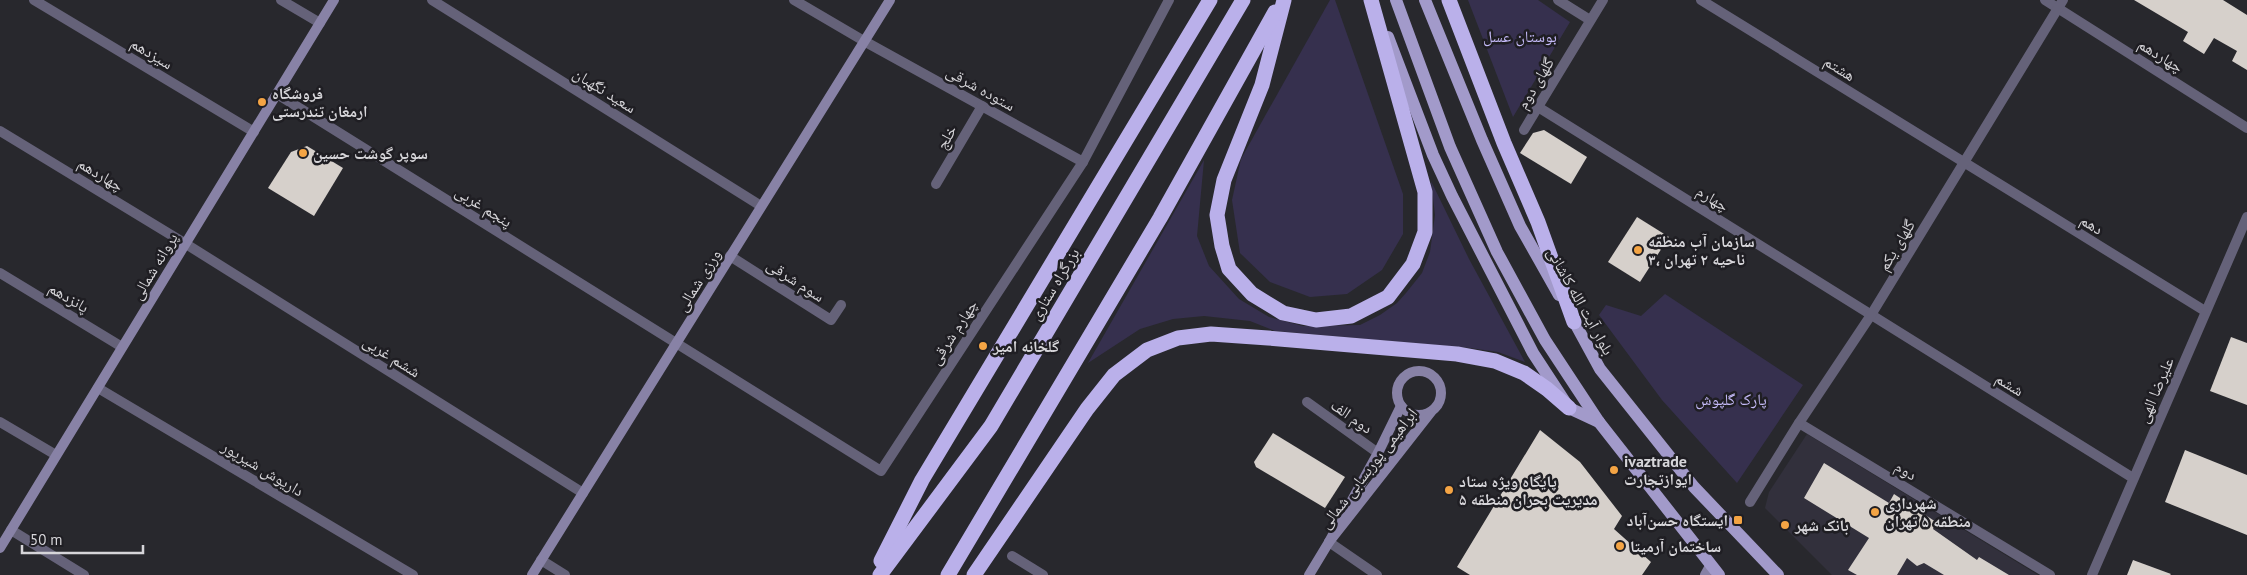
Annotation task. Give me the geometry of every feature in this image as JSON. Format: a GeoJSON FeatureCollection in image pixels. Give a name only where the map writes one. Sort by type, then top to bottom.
{"type":"FeatureCollection","features":[{"type":"Feature","properties":{"kind":"highway"},"geometry":{"type":"LineString","coordinates":[[874,575],[922,480],[1210,0]]}},
{"type":"Feature","properties":{"kind":"highway","name":"بزرگراه ستاری"},"geometry":{"type":"LineString","coordinates":[[880,575],[991,426],[1243,0]]}},
{"type":"Feature","properties":{"kind":"highway"},"geometry":{"type":"LineString","coordinates":[[1283,0],[1262,84],[1224,180],[1217,215],[1222,246],[1229,269],[1252,294],[1283,313],[1316,320],[1351,316],[1388,297],[1413,264],[1425,232],[1425,192],[1372,0]]}},
{"type":"Feature","properties":{"kind":"highway"},"geometry":{"type":"LineString","coordinates":[[948,575],[1160,218],[1283,0]]}},
{"type":"Feature","properties":{"kind":"highway"},"geometry":{"type":"LineString","coordinates":[[1449,0],[1504,143],[1538,222],[1574,322]]}},
{"type":"Feature","properties":{"kind":"highway"},"geometry":{"type":"LineString","coordinates":[[974,575],[1087,409],[1114,375],[1147,350],[1178,338],[1211,334],[1457,354],[1495,361],[1524,373],[1569,408]]}},
{"type":"Feature","properties":{"kind":"main road"},"geometry":{"type":"LineString","coordinates":[[1372,0],[1433,155],[1483,260],[1533,353],[1569,408],[1599,422]]}},
{"type":"Feature","properties":{"kind":"main road"},"geometry":{"type":"LineString","coordinates":[[1396,0],[1450,147],[1497,252],[1545,340],[1599,422],[1711,572]]}},
{"type":"Feature","properties":{"kind":"main road","name":"بلوار آیت الله کاشانی"},"geometry":{"type":"LineString","coordinates":[[1425,0],[1482,140],[1520,226],[1600,369],[1694,487],[1778,575]]}},
{"type":"Feature","properties":{"kind":"street","name":"سیزدهم"},"geometry":{"type":"LineString","coordinates":[[34,0],[254,132]]}},
{"type":"Feature","properties":{"kind":"street"},"geometry":{"type":"LineString","coordinates":[[281,0],[320,23]]}},
{"type":"Feature","properties":{"kind":"street","name":"پروانه شمالی"},"geometry":{"type":"LineString","coordinates":[[0,548],[334,0]]}},
{"type":"Feature","properties":{"kind":"street","name":"سعید نگهبان"},"geometry":{"type":"LineString","coordinates":[[432,0],[762,206]]}},
{"type":"Feature","properties":{"kind":"street","name":"ستوده شرقی"},"geometry":{"type":"LineString","coordinates":[[794,0],[1082,162]]}},
{"type":"Feature","properties":{"kind":"street","name":"ورزی شمالی"},"geometry":{"type":"LineString","coordinates":[[532,575],[890,0]]}},
{"type":"Feature","properties":{"kind":"street","name":"چهارم شرقی"},"geometry":{"type":"LineString","coordinates":[[676,343],[881,471],[1082,162],[1169,0]]}},
{"type":"Feature","properties":{"kind":"street"},"geometry":{"type":"LineString","coordinates":[[1558,0],[1590,20]]}},
{"type":"Feature","properties":{"kind":"street","name":"گلهای دوم"},"geometry":{"type":"LineString","coordinates":[[1524,130],[1602,0]]}},
{"type":"Feature","properties":{"kind":"street","name":"هشتم"},"geometry":{"type":"LineString","coordinates":[[1701,0],[1964,162]]}},
{"type":"Feature","properties":{"kind":"street","name":"چهاردهم"},"geometry":{"type":"LineString","coordinates":[[2045,0],[2060,4],[2247,128]]}},
{"type":"Feature","properties":{"kind":"street","name":"گلهای یکم"},"geometry":{"type":"LineString","coordinates":[[1750,502],[1799,422],[1871,315],[2060,4]]}},
{"type":"Feature","properties":{"kind":"street","name":"پنجم غربی"},"geometry":{"type":"LineString","coordinates":[[277,94],[676,343]]}},
{"type":"Feature","properties":{"kind":"street","name":"خلج"},"geometry":{"type":"LineString","coordinates":[[936,184],[982,106]]}},
{"type":"Feature","properties":{"kind":"street","name":"چهارم"},"geometry":{"type":"LineString","coordinates":[[1538,107],[1871,315]]}},
{"type":"Feature","properties":{"kind":"street","name":"چهاردهم"},"geometry":{"type":"LineString","coordinates":[[0,131],[186,244]]}},
{"type":"Feature","properties":{"kind":"street","name":"دهم"},"geometry":{"type":"LineString","coordinates":[[1964,162],[2206,311]]}},
{"type":"Feature","properties":{"kind":"street","name":"علیرضا الهی"},"geometry":{"type":"LineString","coordinates":[[2092,575],[2247,217]]}},
{"type":"Feature","properties":{"kind":"street","name":"ششم غربی"},"geometry":{"type":"LineString","coordinates":[[186,244],[583,493]]}},
{"type":"Feature","properties":{"kind":"street","name":"سوم شرقی"},"geometry":{"type":"LineString","coordinates":[[730,256],[831,320],[841,305]]}},
{"type":"Feature","properties":{"kind":"street","name":"پانزدهم"},"geometry":{"type":"LineString","coordinates":[[0,273],[122,347]]}},
{"type":"Feature","properties":{"kind":"street","name":"ششم"},"geometry":{"type":"LineString","coordinates":[[1871,315],[2133,478]]}},
{"type":"Feature","properties":{"kind":"street"},"geometry":{"type":"LineString","coordinates":[[1414,372],[1428,372],[1438,381],[1442,395],[1437,408],[1431,412],[1425,415],[1412,414],[1401,406],[1397,393],[1402,380],[1414,372]]}},
{"type":"Feature","properties":{"kind":"street","name":"داریوش شیرپور"},"geometry":{"type":"LineString","coordinates":[[98,388],[413,575]]}},
{"type":"Feature","properties":{"kind":"street","name":"دوم الف"},"geometry":{"type":"LineString","coordinates":[[1307,402],[1378,453]]}},
{"type":"Feature","properties":{"kind":"street","name":"ابراهیمی پوربسابی شمالی"},"geometry":{"type":"LineString","coordinates":[[1309,575],[1378,453],[1401,406]]}},
{"type":"Feature","properties":{"kind":"street","name":"ابراهیمی پوربسابی شمالی"},"geometry":{"type":"LineString","coordinates":[[1329,542],[1431,412]]}},
{"type":"Feature","properties":{"kind":"street"},"geometry":{"type":"LineString","coordinates":[[0,422],[56,455]]}},
{"type":"Feature","properties":{"kind":"street","name":"دوم"},"geometry":{"type":"LineString","coordinates":[[1799,422],[2050,575]]}},
{"type":"Feature","properties":{"kind":"street"},"geometry":{"type":"LineString","coordinates":[[11,530],[84,575]]}},
{"type":"Feature","properties":{"kind":"street"},"geometry":{"type":"LineString","coordinates":[[1329,542],[1377,575]]}},
{"type":"Feature","properties":{"kind":"street"},"geometry":{"type":"LineString","coordinates":[[1012,556],[1043,575]]}},
{"type":"Feature","properties":{"kind":"street"},"geometry":{"type":"LineString","coordinates":[[541,560],[565,575]]}},
{"type":"Feature","properties":{"kind":"shaded area"},"geometry":{"type":"Polygon","coordinates":[[[1807,434],[2038,575],[1832,575],[1765,508],[1769,492],[1807,434]]]}},
{"type":"Feature","properties":{"kind":"green space"},"geometry":{"type":"Polygon","coordinates":[[[1330,0],[1335,0],[1403,194],[1403,234],[1382,270],[1347,294],[1310,297],[1270,282],[1240,253],[1232,200],[1241,159],[1330,0]]]}},
{"type":"Feature","properties":{"kind":"green space","name":"بوستان عسل"},"geometry":{"type":"Polygon","coordinates":[[[1468,0],[1538,0],[1570,22],[1513,117],[1468,0]]]}},
{"type":"Feature","properties":{"kind":"green space"},"geometry":{"type":"Polygon","coordinates":[[[1204,160],[1197,236],[1209,266],[1239,299],[1269,317],[1303,326],[1360,325],[1380,315],[1397,303],[1406,293],[1422,273],[1430,252],[1435,215],[1431,181],[1469,259],[1525,362],[1498,352],[1275,331],[1250,321],[1204,316],[1173,319],[1140,329],[1088,363],[1204,160]]]}},
{"type":"Feature","properties":{"kind":"green space","name":"پارک گلپوش"},"geometry":{"type":"Polygon","coordinates":[[[1665,294],[1803,385],[1737,483],[1662,400],[1599,315],[1606,305],[1641,316],[1665,294]]]}},
{"type":"Feature","properties":{"kind":"building"},"geometry":{"type":"Polygon","coordinates":[[[2134,0],[2223,0],[2247,15],[2247,70],[2232,61],[2237,51],[2214,38],[2204,54],[2183,41],[2188,32],[2134,0]]]}},
{"type":"Feature","properties":{"kind":"building"},"geometry":{"type":"Polygon","coordinates":[[[1544,130],[1587,157],[1571,184],[1520,153],[1533,133],[1544,130]]]}},
{"type":"Feature","properties":{"kind":"building"},"geometry":{"type":"Polygon","coordinates":[[[307,146],[343,168],[314,216],[268,188],[291,152],[307,146]]]}},
{"type":"Feature","properties":{"kind":"building","name":"سازمان آب منطقه ۳، ناحیه ۲ تهران"},"geometry":{"type":"Polygon","coordinates":[[[1637,217],[1669,237],[1640,282],[1608,262],[1637,217]]]}},
{"type":"Feature","properties":{"kind":"building"},"geometry":{"type":"Polygon","coordinates":[[[2231,337],[2247,343],[2247,405],[2210,391],[2231,337]]]}},
{"type":"Feature","properties":{"kind":"building"},"geometry":{"type":"Polygon","coordinates":[[[1540,430],[1580,462],[1622,516],[1614,529],[1651,562],[1642,575],[1470,575],[1457,567],[1540,430]]]}},
{"type":"Feature","properties":{"kind":"building"},"geometry":{"type":"Polygon","coordinates":[[[1273,433],[1345,477],[1325,508],[1256,467],[1254,462],[1273,433]]]}},
{"type":"Feature","properties":{"kind":"building"},"geometry":{"type":"Polygon","coordinates":[[[2185,450],[2247,475],[2247,535],[2165,502],[2185,450]]]}},
{"type":"Feature","properties":{"kind":"building","name":"شهرداری منطقه ۵ تهران"},"geometry":{"type":"Polygon","coordinates":[[[1824,463],[1889,503],[1894,494],[1936,522],[1933,529],[1977,560],[1979,557],[2009,575],[1944,575],[1924,563],[1917,566],[1907,558],[1897,575],[1857,575],[1848,570],[1869,538],[1804,498],[1824,463]]]}},
{"type":"Feature","properties":{"kind":"building"},"geometry":{"type":"Polygon","coordinates":[[[2133,560],[2171,574],[2127,575],[2133,560]]]}},
{"type":"Feature","properties":{"kind":"place","name":"فروشگاه ارمغان تندرستی"},"geometry":{"type":"Point","coordinates":[262,102]}},
{"type":"Feature","properties":{"kind":"place","name":"سوپر گوشت حسین"},"geometry":{"type":"Point","coordinates":[303,153]}},
{"type":"Feature","properties":{"kind":"place","name":"سازمان آب منطقه ۳، ناحیه ۲ تهران"},"geometry":{"type":"Point","coordinates":[1638,250]}},
{"type":"Feature","properties":{"kind":"place","name":"گلخانه امیر"},"geometry":{"type":"Point","coordinates":[983,346]}},
{"type":"Feature","properties":{"kind":"place","name":"ivaztrade ایوازتجارت"},"geometry":{"type":"Point","coordinates":[1614,470]}},
{"type":"Feature","properties":{"kind":"place","name":"پایگاه ویژه ستاد مدیریت بحران منطقه ۵"},"geometry":{"type":"Point","coordinates":[1449,490]}},
{"type":"Feature","properties":{"kind":"place","name":"شهرداری منطقه ۵ تهران"},"geometry":{"type":"Point","coordinates":[1875,512]}},
{"type":"Feature","properties":{"kind":"place","name":"ایستگاه حسن‌آباد"},"geometry":{"type":"Point","coordinates":[1738,520]}},
{"type":"Feature","properties":{"kind":"place","name":"بانک شهر"},"geometry":{"type":"Point","coordinates":[1785,525]}},
{"type":"Feature","properties":{"kind":"place","name":"ساختمان آرمیتا"},"geometry":{"type":"Point","coordinates":[1620,546]}}]}
